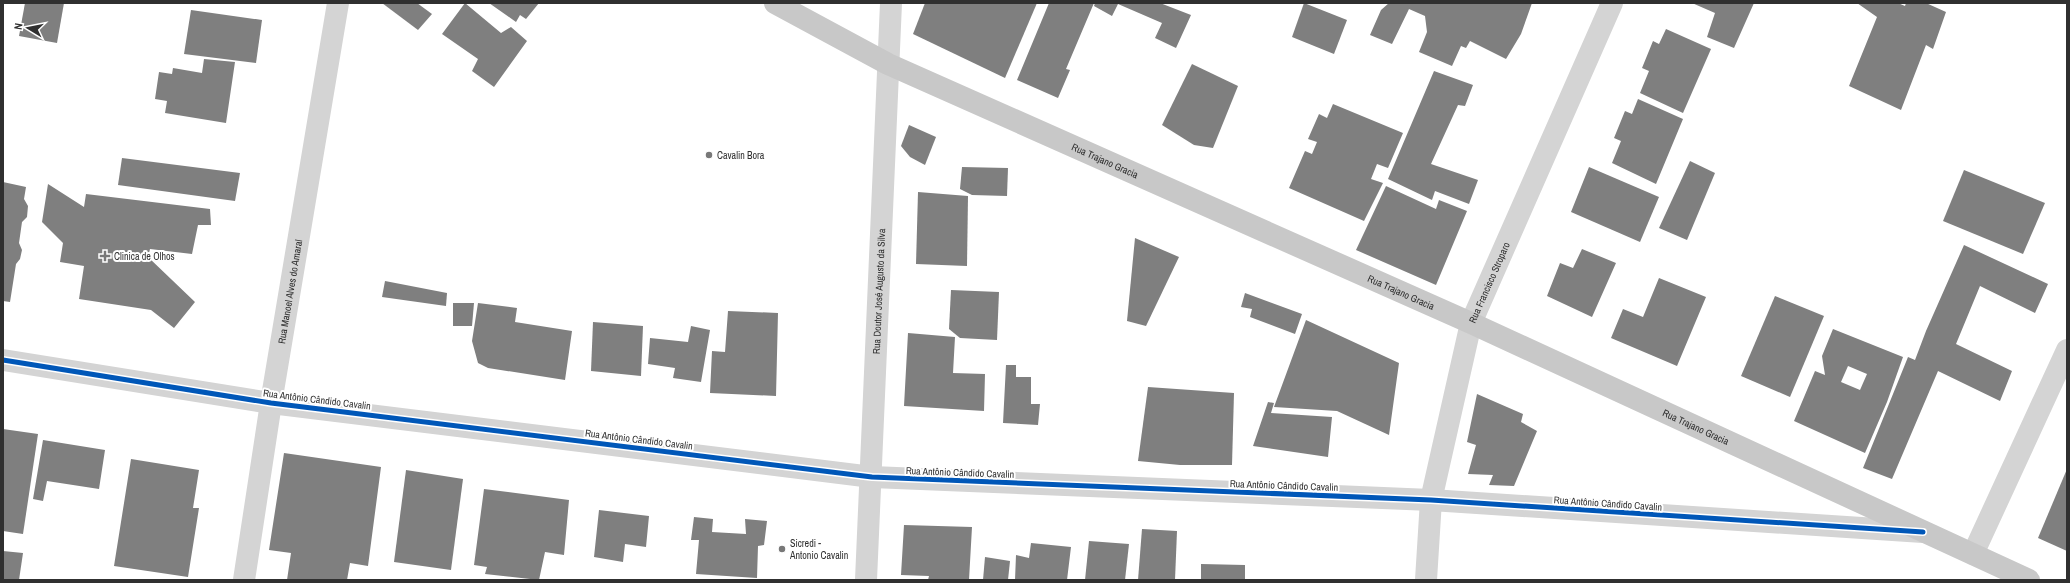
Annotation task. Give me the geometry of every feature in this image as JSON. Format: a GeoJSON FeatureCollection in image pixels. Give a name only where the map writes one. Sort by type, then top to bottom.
{"type":"FeatureCollection","features":[{"type":"Feature","properties":{"kind":"main road","name":"Rua Trajano Gracia"},"geometry":{"type":"LineString","coordinates":[[775,3],[888,64],[1471,323],[1973,554],[2002,574],[2029,580]]}},
{"type":"Feature","properties":{"kind":"street","name":"Rua Manoel Alves do Amaral"},"geometry":{"type":"LineString","coordinates":[[244,580],[271,403],[338,3]]}},
{"type":"Feature","properties":{"kind":"street","name":"Rua Doutor José Augusto da Silva"},"geometry":{"type":"LineString","coordinates":[[866,580],[872,477],[891,3]]}},
{"type":"Feature","properties":{"kind":"street","name":"Rua Francisco Stroparo"},"geometry":{"type":"LineString","coordinates":[[1426,580],[1431,500],[1471,323],[1612,3]]}},
{"type":"Feature","properties":{"kind":"street"},"geometry":{"type":"LineString","coordinates":[[1973,554],[2067,350]]}},
{"type":"Feature","properties":{"kind":"street","name":"Rua Antônio Cândido Cavalin"},"geometry":{"type":"LineString","coordinates":[[3,360],[271,403],[872,477],[1431,500],[1923,532]]}},
{"type":"Feature","properties":{"kind":"building"},"geometry":{"type":"Polygon","coordinates":[[[25,3],[64,3],[57,43],[19,36],[25,3]]]}},
{"type":"Feature","properties":{"kind":"building"},"geometry":{"type":"Polygon","coordinates":[[[382,3],[417,3],[432,14],[418,30],[382,3]]]}},
{"type":"Feature","properties":{"kind":"building"},"geometry":{"type":"Polygon","coordinates":[[[465,3],[501,33],[511,27],[527,41],[494,87],[472,71],[478,59],[442,34],[465,3]]]}},
{"type":"Feature","properties":{"kind":"building"},"geometry":{"type":"Polygon","coordinates":[[[489,3],[539,3],[526,19],[520,15],[516,22],[489,3]]]}},
{"type":"Feature","properties":{"kind":"building"},"geometry":{"type":"Polygon","coordinates":[[[925,3],[1037,3],[1005,78],[913,34],[925,3]]]}},
{"type":"Feature","properties":{"kind":"building"},"geometry":{"type":"Polygon","coordinates":[[[1049,3],[1094,3],[1066,69],[1070,70],[1058,98],[1017,80],[1049,3]]]}},
{"type":"Feature","properties":{"kind":"building"},"geometry":{"type":"Polygon","coordinates":[[[1095,3],[1160,3],[1191,15],[1176,48],[1155,38],[1162,23],[1118,4],[1112,16],[1094,6],[1095,3]]]}},
{"type":"Feature","properties":{"kind":"building"},"geometry":{"type":"Polygon","coordinates":[[[1304,3],[1347,20],[1334,54],[1292,37],[1304,3]]]}},
{"type":"Feature","properties":{"kind":"building"},"geometry":{"type":"Polygon","coordinates":[[[1389,3],[1532,3],[1521,34],[1506,59],[1470,41],[1466,48],[1461,46],[1452,66],[1419,52],[1427,32],[1425,16],[1409,9],[1392,44],[1370,35],[1381,10],[1389,3]]]}},
{"type":"Feature","properties":{"kind":"building"},"geometry":{"type":"Polygon","coordinates":[[[1692,3],[1754,3],[1734,48],[1707,37],[1715,13],[1692,3]]]}},
{"type":"Feature","properties":{"kind":"building"},"geometry":{"type":"Polygon","coordinates":[[[1857,3],[1898,3],[1905,6],[1906,3],[1926,3],[1946,12],[1933,49],[1926,45],[1901,110],[1849,86],[1877,17],[1857,3]]]}},
{"type":"Feature","properties":{"kind":"building"},"geometry":{"type":"Polygon","coordinates":[[[191,10],[262,20],[256,63],[184,54],[191,10]]]}},
{"type":"Feature","properties":{"kind":"building"},"geometry":{"type":"Polygon","coordinates":[[[1666,29],[1711,49],[1683,113],[1640,93],[1649,71],[1642,68],[1653,41],[1659,44],[1666,29]]]}},
{"type":"Feature","properties":{"kind":"building"},"geometry":{"type":"Polygon","coordinates":[[[204,59],[235,62],[226,123],[165,113],[167,101],[155,99],[159,72],[172,74],[173,68],[202,73],[204,59]]]}},
{"type":"Feature","properties":{"kind":"building"},"geometry":{"type":"Polygon","coordinates":[[[1192,64],[1238,86],[1213,148],[1194,145],[1162,125],[1192,64]]]}},
{"type":"Feature","properties":{"kind":"building"},"geometry":{"type":"Polygon","coordinates":[[[1434,71],[1473,85],[1465,106],[1458,105],[1431,164],[1478,180],[1469,204],[1435,191],[1432,200],[1388,179],[1434,71]]]}},
{"type":"Feature","properties":{"kind":"building"},"geometry":{"type":"Polygon","coordinates":[[[1638,99],[1683,119],[1656,184],[1612,163],[1621,141],[1614,138],[1625,111],[1632,114],[1638,99]]]}},
{"type":"Feature","properties":{"kind":"building"},"geometry":{"type":"Polygon","coordinates":[[[1333,104],[1403,133],[1388,168],[1377,164],[1371,179],[1383,183],[1364,221],[1289,188],[1305,151],[1312,154],[1317,142],[1308,139],[1319,114],[1327,118],[1333,104]]]}},
{"type":"Feature","properties":{"kind":"building"},"geometry":{"type":"Polygon","coordinates":[[[909,125],[936,137],[925,165],[910,157],[901,146],[909,125]]]}},
{"type":"Feature","properties":{"kind":"building"},"geometry":{"type":"Polygon","coordinates":[[[122,158],[240,173],[235,201],[118,185],[122,158]]]}},
{"type":"Feature","properties":{"kind":"building"},"geometry":{"type":"Polygon","coordinates":[[[1690,161],[1715,173],[1687,240],[1659,228],[1690,161]]]}},
{"type":"Feature","properties":{"kind":"building"},"geometry":{"type":"Polygon","coordinates":[[[962,167],[1008,168],[1007,196],[972,195],[960,189],[962,167]]]}},
{"type":"Feature","properties":{"kind":"building"},"geometry":{"type":"Polygon","coordinates":[[[1589,167],[1659,197],[1640,242],[1571,212],[1589,167]]]}},
{"type":"Feature","properties":{"kind":"building"},"geometry":{"type":"Polygon","coordinates":[[[1964,170],[2045,203],[2023,254],[1943,221],[1964,170]]]}},
{"type":"Feature","properties":{"kind":"building"},"geometry":{"type":"Polygon","coordinates":[[[3,182],[26,187],[24,199],[28,206],[27,217],[22,222],[19,243],[22,250],[20,259],[16,264],[10,302],[3,301],[3,182]]]}},
{"type":"Feature","properties":{"kind":"building","name":"Clinica de Olhos"},"geometry":{"type":"Polygon","coordinates":[[[48,184],[84,207],[86,194],[210,209],[211,225],[198,225],[192,254],[150,249],[148,257],[195,302],[174,328],[151,310],[79,299],[84,266],[60,262],[63,243],[42,222],[48,184]]]}},
{"type":"Feature","properties":{"kind":"building"},"geometry":{"type":"Polygon","coordinates":[[[1386,186],[1436,209],[1439,200],[1467,211],[1436,285],[1356,250],[1386,186]]]}},
{"type":"Feature","properties":{"kind":"building"},"geometry":{"type":"Polygon","coordinates":[[[918,192],[968,196],[967,266],[916,264],[918,192]]]}},
{"type":"Feature","properties":{"kind":"building"},"geometry":{"type":"Polygon","coordinates":[[[1135,238],[1179,257],[1146,326],[1127,321],[1135,238]]]}},
{"type":"Feature","properties":{"kind":"building"},"geometry":{"type":"Polygon","coordinates":[[[1964,245],[2048,284],[2035,313],[1980,286],[1956,344],[2012,371],[2000,401],[1938,371],[1892,479],[1863,468],[1908,357],[1915,360],[1926,331],[1964,245]]]}},
{"type":"Feature","properties":{"kind":"building"},"geometry":{"type":"Polygon","coordinates":[[[1582,249],[1616,263],[1592,317],[1547,296],[1560,263],[1573,268],[1582,249]]]}},
{"type":"Feature","properties":{"kind":"building"},"geometry":{"type":"Polygon","coordinates":[[[1659,278],[1706,297],[1677,366],[1611,338],[1623,309],[1643,317],[1659,278]]]}},
{"type":"Feature","properties":{"kind":"building"},"geometry":{"type":"Polygon","coordinates":[[[385,281],[447,293],[446,306],[382,297],[385,281]]]}},
{"type":"Feature","properties":{"kind":"building"},"geometry":{"type":"Polygon","coordinates":[[[951,290],[999,292],[997,340],[960,338],[949,329],[951,290]]]}},
{"type":"Feature","properties":{"kind":"building"},"geometry":{"type":"Polygon","coordinates":[[[1245,293],[1302,314],[1295,334],[1250,317],[1252,309],[1241,307],[1245,293]]]}},
{"type":"Feature","properties":{"kind":"building"},"geometry":{"type":"Polygon","coordinates":[[[1775,296],[1824,316],[1790,397],[1741,376],[1775,296]]]}},
{"type":"Feature","properties":{"kind":"building"},"geometry":{"type":"Polygon","coordinates":[[[453,303],[474,303],[472,326],[453,326],[453,303]]]}},
{"type":"Feature","properties":{"kind":"building"},"geometry":{"type":"Polygon","coordinates":[[[478,303],[517,308],[515,322],[572,331],[565,380],[488,368],[478,363],[472,341],[478,303]]]}},
{"type":"Feature","properties":{"kind":"building"},"geometry":{"type":"Polygon","coordinates":[[[728,311],[778,313],[776,396],[710,393],[712,351],[725,352],[728,311]]]}},
{"type":"Feature","properties":{"kind":"building"},"geometry":{"type":"Polygon","coordinates":[[[1306,320],[1399,363],[1389,435],[1337,411],[1274,407],[1306,320]]]}},
{"type":"Feature","properties":{"kind":"building"},"geometry":{"type":"Polygon","coordinates":[[[593,322],[643,326],[641,376],[591,371],[593,322]]]}},
{"type":"Feature","properties":{"kind":"building"},"geometry":{"type":"Polygon","coordinates":[[[691,326],[710,330],[701,382],[673,378],[675,368],[648,364],[650,338],[688,342],[691,326]]]}},
{"type":"Feature","properties":{"kind":"building"},"geometry":{"type":"Polygon","coordinates":[[[1833,329],[1903,357],[1887,402],[1865,453],[1794,421],[1815,371],[1825,375],[1822,356],[1833,329]],[[1848,366],[1841,382],[1860,390],[1867,374],[1848,366]]]}},
{"type":"Feature","properties":{"kind":"building"},"geometry":{"type":"Polygon","coordinates":[[[908,333],[955,337],[953,373],[985,374],[984,411],[904,406],[908,333]]]}},
{"type":"Feature","properties":{"kind":"building"},"geometry":{"type":"Polygon","coordinates":[[[1006,365],[1016,365],[1016,377],[1031,377],[1031,404],[1040,404],[1038,425],[1003,423],[1006,365]]]}},
{"type":"Feature","properties":{"kind":"building"},"geometry":{"type":"Polygon","coordinates":[[[1148,387],[1234,393],[1232,465],[1180,465],[1138,461],[1148,387]]]}},
{"type":"Feature","properties":{"kind":"building"},"geometry":{"type":"Polygon","coordinates":[[[1477,394],[1523,414],[1521,422],[1537,431],[1514,486],[1489,485],[1493,475],[1468,474],[1476,445],[1467,442],[1477,394]]]}},
{"type":"Feature","properties":{"kind":"building"},"geometry":{"type":"Polygon","coordinates":[[[1268,402],[1274,403],[1271,413],[1332,417],[1328,457],[1253,446],[1268,402]]]}},
{"type":"Feature","properties":{"kind":"building"},"geometry":{"type":"Polygon","coordinates":[[[3,429],[38,434],[23,534],[3,531],[3,429]]]}},
{"type":"Feature","properties":{"kind":"building"},"geometry":{"type":"Polygon","coordinates":[[[43,440],[105,450],[99,489],[47,481],[43,501],[33,499],[43,440]]]}},
{"type":"Feature","properties":{"kind":"building"},"geometry":{"type":"Polygon","coordinates":[[[284,453],[381,467],[368,566],[350,563],[347,580],[287,580],[291,553],[269,550],[284,453]]]}},
{"type":"Feature","properties":{"kind":"building"},"geometry":{"type":"Polygon","coordinates":[[[131,459],[199,470],[193,508],[199,508],[188,577],[114,566],[131,459]]]}},
{"type":"Feature","properties":{"kind":"building"},"geometry":{"type":"Polygon","coordinates":[[[2067,469],[2067,551],[2038,538],[2067,469]]]}},
{"type":"Feature","properties":{"kind":"building"},"geometry":{"type":"Polygon","coordinates":[[[406,470],[463,479],[451,570],[394,562],[406,470]]]}},
{"type":"Feature","properties":{"kind":"building"},"geometry":{"type":"Polygon","coordinates":[[[484,489],[569,500],[564,555],[545,552],[539,580],[485,574],[487,567],[474,565],[484,489]]]}},
{"type":"Feature","properties":{"kind":"building"},"geometry":{"type":"Polygon","coordinates":[[[599,510],[649,516],[646,547],[625,544],[623,562],[594,557],[599,510]]]}},
{"type":"Feature","properties":{"kind":"building"},"geometry":{"type":"Polygon","coordinates":[[[694,517],[713,519],[712,532],[746,534],[745,519],[767,521],[764,545],[758,546],[757,578],[696,574],[699,540],[691,540],[694,517]]]}},
{"type":"Feature","properties":{"kind":"building"},"geometry":{"type":"Polygon","coordinates":[[[904,525],[972,527],[969,580],[928,580],[929,576],[901,575],[904,525]]]}},
{"type":"Feature","properties":{"kind":"building"},"geometry":{"type":"Polygon","coordinates":[[[1142,529],[1177,531],[1175,580],[1138,580],[1142,529]]]}},
{"type":"Feature","properties":{"kind":"building"},"geometry":{"type":"Polygon","coordinates":[[[1089,541],[1129,544],[1125,580],[1085,580],[1089,541]]]}},
{"type":"Feature","properties":{"kind":"building"},"geometry":{"type":"Polygon","coordinates":[[[1031,543],[1071,547],[1067,580],[1015,580],[1016,555],[1029,558],[1031,543]]]}},
{"type":"Feature","properties":{"kind":"building"},"geometry":{"type":"Polygon","coordinates":[[[3,551],[23,553],[19,580],[3,580],[3,551]]]}},
{"type":"Feature","properties":{"kind":"building"},"geometry":{"type":"Polygon","coordinates":[[[985,557],[1010,561],[1008,580],[983,580],[985,557]]]}},
{"type":"Feature","properties":{"kind":"building"},"geometry":{"type":"Polygon","coordinates":[[[1201,564],[1245,565],[1245,580],[1201,580],[1201,564]]]}},
{"type":"Feature","properties":{"kind":"cycle path"},"geometry":{"type":"LineString","coordinates":[[3,360],[271,403],[872,477],[1431,500],[1923,532]]}},
{"type":"Feature","properties":{"kind":"place","name":"Cavalin Bora"},"geometry":{"type":"Point","coordinates":[709,155]}},
{"type":"Feature","properties":{"kind":"place","name":"Clinica de Olhos"},"geometry":{"type":"Point","coordinates":[105,256]}},
{"type":"Feature","properties":{"kind":"place","name":"Sicredi - Antonio Cavalin"},"geometry":{"type":"Point","coordinates":[782,549]}}]}
